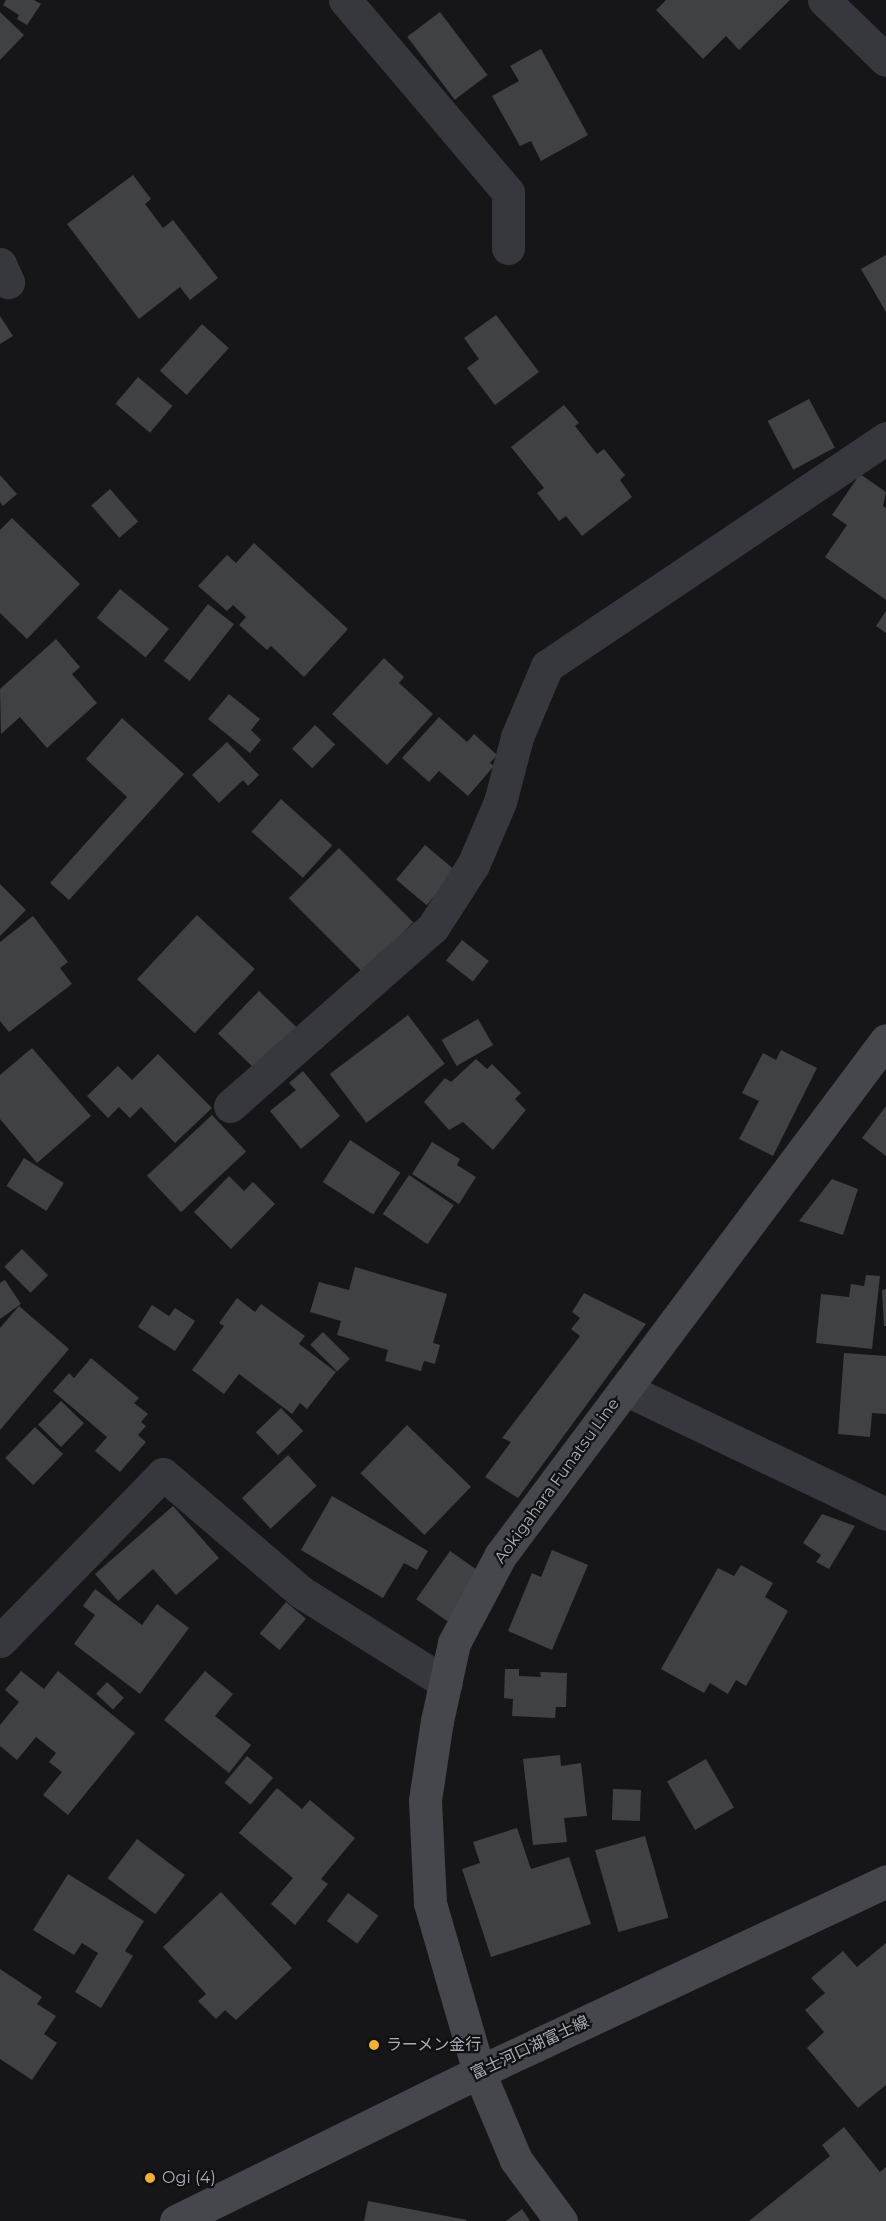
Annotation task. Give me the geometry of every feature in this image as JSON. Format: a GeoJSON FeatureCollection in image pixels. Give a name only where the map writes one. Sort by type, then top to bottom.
{"type":"FeatureCollection","features":[{"type":"Feature","properties":{"kind":"main road","name":"Aokigahara Funatsu Line"},"geometry":{"type":"LineString","coordinates":[[561,2221],[516,2160],[479,2072],[430,1903],[425,1800],[454,1643],[500,1556],[886,1040]]}},
{"type":"Feature","properties":{"kind":"main road","name":"富士河口湖富士線"},"geometry":{"type":"LineString","coordinates":[[176,2221],[479,2072],[886,1881]]}},
{"type":"Feature","properties":{"kind":"street"},"geometry":{"type":"LineString","coordinates":[[345,0],[508,192],[508,248]]}},
{"type":"Feature","properties":{"kind":"street"},"geometry":{"type":"LineString","coordinates":[[825,0],[886,60]]}},
{"type":"Feature","properties":{"kind":"street"},"geometry":{"type":"LineString","coordinates":[[230,1106],[433,927],[473,865],[500,802],[517,737],[547,666],[886,438]]}},
{"type":"Feature","properties":{"kind":"street"},"geometry":{"type":"LineString","coordinates":[[625,1389],[886,1514]]}},
{"type":"Feature","properties":{"kind":"street"},"geometry":{"type":"LineString","coordinates":[[0,1641],[163,1474],[301,1592],[446,1683]]}},
{"type":"Feature","properties":{"kind":"building"},"geometry":{"type":"Polygon","coordinates":[[[6,0],[34,0],[41,4],[27,25],[17,19],[19,15],[3,5],[6,0]]]}},
{"type":"Feature","properties":{"kind":"building"},"geometry":{"type":"Polygon","coordinates":[[[666,0],[790,0],[739,50],[726,36],[703,59],[656,10],[666,0]]]}},
{"type":"Feature","properties":{"kind":"building"},"geometry":{"type":"Polygon","coordinates":[[[0,12],[24,35],[0,60],[0,12]]]}},
{"type":"Feature","properties":{"kind":"building"},"geometry":{"type":"Polygon","coordinates":[[[440,12],[488,75],[455,100],[407,37],[440,12]]]}},
{"type":"Feature","properties":{"kind":"building"},"geometry":{"type":"Polygon","coordinates":[[[541,49],[588,135],[541,161],[531,141],[520,146],[492,96],[519,81],[510,66],[541,49]]]}},
{"type":"Feature","properties":{"kind":"building"},"geometry":{"type":"Polygon","coordinates":[[[133,175],[151,199],[145,204],[163,228],[173,220],[218,278],[190,300],[180,287],[139,319],[67,224],[133,175]]]}},
{"type":"Feature","properties":{"kind":"building"},"geometry":{"type":"Polygon","coordinates":[[[886,255],[886,312],[861,269],[886,255]]]}},
{"type":"Feature","properties":{"kind":"building"},"geometry":{"type":"Polygon","coordinates":[[[496,315],[539,372],[495,405],[467,368],[479,359],[464,338],[496,315]]]}},
{"type":"Feature","properties":{"kind":"building"},"geometry":{"type":"Polygon","coordinates":[[[0,316],[13,336],[0,344],[0,316]]]}},
{"type":"Feature","properties":{"kind":"building"},"geometry":{"type":"Polygon","coordinates":[[[202,324],[229,348],[187,395],[160,371],[202,324]]]}},
{"type":"Feature","properties":{"kind":"building"},"geometry":{"type":"Polygon","coordinates":[[[138,377],[172,406],[150,433],[116,404],[138,377]]]}},
{"type":"Feature","properties":{"kind":"building"},"geometry":{"type":"Polygon","coordinates":[[[809,399],[835,448],[793,470],[768,421],[809,399]]]}},
{"type":"Feature","properties":{"kind":"building"},"geometry":{"type":"Polygon","coordinates":[[[564,405],[579,423],[575,426],[597,454],[604,449],[625,475],[620,480],[632,497],[582,536],[566,516],[559,521],[537,493],[544,488],[511,447],[564,405]]]}},
{"type":"Feature","properties":{"kind":"building"},"geometry":{"type":"Polygon","coordinates":[[[860,474],[886,492],[883,506],[886,508],[886,600],[825,557],[847,525],[832,515],[860,474]]]}},
{"type":"Feature","properties":{"kind":"building"},"geometry":{"type":"Polygon","coordinates":[[[0,475],[17,494],[3,506],[0,502],[0,475]]]}},
{"type":"Feature","properties":{"kind":"building"},"geometry":{"type":"Polygon","coordinates":[[[110,489],[138,521],[119,538],[91,505],[110,489]]]}},
{"type":"Feature","properties":{"kind":"building"},"geometry":{"type":"Polygon","coordinates":[[[12,518],[80,584],[27,639],[0,613],[0,530],[12,518]]]}},
{"type":"Feature","properties":{"kind":"building"},"geometry":{"type":"Polygon","coordinates":[[[254,543],[348,629],[304,677],[271,646],[267,650],[239,625],[246,617],[233,605],[227,611],[198,586],[227,555],[236,563],[254,543]]]}},
{"type":"Feature","properties":{"kind":"building"},"geometry":{"type":"Polygon","coordinates":[[[120,589],[169,629],[146,657],[97,618],[120,589]]]}},
{"type":"Feature","properties":{"kind":"building"},"geometry":{"type":"Polygon","coordinates":[[[208,604],[234,624],[190,681],[164,661],[208,604]]]}},
{"type":"Feature","properties":{"kind":"building"},"geometry":{"type":"Polygon","coordinates":[[[886,611],[886,633],[876,626],[886,611]]]}},
{"type":"Feature","properties":{"kind":"building"},"geometry":{"type":"Polygon","coordinates":[[[56,639],[80,667],[72,674],[97,703],[47,748],[20,717],[1,734],[0,689],[56,639]]]}},
{"type":"Feature","properties":{"kind":"building"},"geometry":{"type":"Polygon","coordinates":[[[384,658],[404,677],[399,683],[433,714],[387,765],[332,714],[384,658]]]}},
{"type":"Feature","properties":{"kind":"building"},"geometry":{"type":"Polygon","coordinates":[[[229,694],[260,719],[251,730],[261,740],[250,753],[208,719],[229,694]]]}},
{"type":"Feature","properties":{"kind":"building"},"geometry":{"type":"Polygon","coordinates":[[[439,717],[467,742],[474,734],[497,755],[490,763],[494,766],[468,796],[439,771],[429,782],[402,758],[439,717]]]}},
{"type":"Feature","properties":{"kind":"building"},"geometry":{"type":"Polygon","coordinates":[[[122,718],[184,774],[69,900],[50,883],[127,797],[86,759],[122,718]]]}},
{"type":"Feature","properties":{"kind":"building"},"geometry":{"type":"Polygon","coordinates":[[[315,725],[335,744],[312,768],[292,749],[315,725]]]}},
{"type":"Feature","properties":{"kind":"building"},"geometry":{"type":"Polygon","coordinates":[[[227,742],[259,775],[248,786],[243,780],[219,803],[192,775],[227,742]]]}},
{"type":"Feature","properties":{"kind":"building"},"geometry":{"type":"Polygon","coordinates":[[[281,799],[332,845],[303,878],[252,832],[281,799]]]}},
{"type":"Feature","properties":{"kind":"building"},"geometry":{"type":"Polygon","coordinates":[[[425,845],[456,871],[427,905],[396,879],[425,845]]]}},
{"type":"Feature","properties":{"kind":"building"},"geometry":{"type":"Polygon","coordinates":[[[339,848],[413,922],[363,972],[289,898],[339,848]]]}},
{"type":"Feature","properties":{"kind":"building"},"geometry":{"type":"Polygon","coordinates":[[[0,884],[26,910],[0,936],[0,884]]]}},
{"type":"Feature","properties":{"kind":"building"},"geometry":{"type":"Polygon","coordinates":[[[197,915],[255,969],[195,1033],[137,979],[197,915]]]}},
{"type":"Feature","properties":{"kind":"building"},"geometry":{"type":"Polygon","coordinates":[[[33,916],[68,962],[60,968],[72,984],[9,1032],[0,1021],[0,942],[33,916]]]}},
{"type":"Feature","properties":{"kind":"building"},"geometry":{"type":"Polygon","coordinates":[[[462,940],[489,961],[473,981],[446,960],[462,940]]]}},
{"type":"Feature","properties":{"kind":"building"},"geometry":{"type":"Polygon","coordinates":[[[259,991],[300,1031],[259,1073],[218,1033],[259,991]]]}},
{"type":"Feature","properties":{"kind":"building"},"geometry":{"type":"Polygon","coordinates":[[[408,1015],[445,1064],[366,1123],[330,1074],[408,1015]]]}},
{"type":"Feature","properties":{"kind":"building"},"geometry":{"type":"Polygon","coordinates":[[[478,1019],[493,1045],[457,1066],[442,1040],[478,1019]]]}},
{"type":"Feature","properties":{"kind":"building"},"geometry":{"type":"Polygon","coordinates":[[[32,1048],[91,1116],[37,1163],[0,1119],[0,1075],[32,1048]]]}},
{"type":"Feature","properties":{"kind":"building"},"geometry":{"type":"Polygon","coordinates":[[[781,1050],[817,1068],[773,1156],[739,1139],[759,1101],[742,1093],[763,1053],[776,1060],[781,1050]]]}},
{"type":"Feature","properties":{"kind":"building"},"geometry":{"type":"Polygon","coordinates":[[[158,1054],[212,1108],[175,1143],[141,1107],[130,1118],[119,1107],[108,1118],[87,1096],[118,1066],[132,1080],[158,1054]]]}},
{"type":"Feature","properties":{"kind":"building"},"geometry":{"type":"Polygon","coordinates":[[[476,1059],[487,1069],[492,1064],[521,1093],[515,1099],[526,1110],[493,1150],[463,1122],[449,1130],[424,1102],[445,1078],[451,1082],[476,1059]]]}},
{"type":"Feature","properties":{"kind":"building"},"geometry":{"type":"Polygon","coordinates":[[[303,1071],[340,1116],[301,1149],[270,1111],[296,1090],[289,1083],[303,1071]]]}},
{"type":"Feature","properties":{"kind":"building"},"geometry":{"type":"Polygon","coordinates":[[[886,1106],[886,1156],[862,1138],[886,1106]]]}},
{"type":"Feature","properties":{"kind":"building"},"geometry":{"type":"Polygon","coordinates":[[[212,1115],[246,1152],[181,1212],[147,1176],[212,1115]]]}},
{"type":"Feature","properties":{"kind":"building"},"geometry":{"type":"Polygon","coordinates":[[[350,1140],[400,1173],[373,1215],[323,1182],[350,1140]]]}},
{"type":"Feature","properties":{"kind":"building"},"geometry":{"type":"Polygon","coordinates":[[[432,1142],[460,1159],[457,1165],[476,1177],[459,1204],[412,1174],[432,1142]]]}},
{"type":"Feature","properties":{"kind":"building"},"geometry":{"type":"Polygon","coordinates":[[[24,1158],[64,1183],[46,1211],[7,1186],[24,1158]]]}},
{"type":"Feature","properties":{"kind":"building"},"geometry":{"type":"Polygon","coordinates":[[[409,1175],[454,1205],[427,1244],[383,1214],[409,1175]]]}},
{"type":"Feature","properties":{"kind":"building"},"geometry":{"type":"Polygon","coordinates":[[[229,1176],[244,1191],[253,1182],[275,1204],[231,1249],[194,1212],[229,1176]]]}},
{"type":"Feature","properties":{"kind":"building"},"geometry":{"type":"Polygon","coordinates":[[[832,1179],[858,1189],[843,1235],[799,1221],[832,1179]]]}},
{"type":"Feature","properties":{"kind":"building"},"geometry":{"type":"Polygon","coordinates":[[[22,1249],[48,1275],[30,1293],[4,1267],[22,1249]]]}},
{"type":"Feature","properties":{"kind":"building"},"geometry":{"type":"Polygon","coordinates":[[[355,1267],[447,1294],[433,1343],[440,1345],[435,1364],[424,1361],[421,1371],[385,1361],[388,1350],[337,1335],[341,1321],[310,1312],[319,1282],[349,1290],[355,1267]]]}},
{"type":"Feature","properties":{"kind":"building"},"geometry":{"type":"Polygon","coordinates":[[[866,1275],[880,1276],[872,1349],[816,1343],[821,1294],[849,1297],[851,1284],[864,1286],[866,1275]]]}},
{"type":"Feature","properties":{"kind":"building"},"geometry":{"type":"Polygon","coordinates":[[[5,1280],[21,1304],[0,1319],[0,1283],[5,1280]]]}},
{"type":"Feature","properties":{"kind":"building"},"geometry":{"type":"Polygon","coordinates":[[[886,1289],[886,1326],[884,1326],[882,1290],[886,1289]]]}},
{"type":"Feature","properties":{"kind":"building"},"geometry":{"type":"Polygon","coordinates":[[[584,1293],[646,1324],[518,1498],[485,1477],[511,1442],[502,1438],[580,1336],[571,1329],[580,1318],[572,1312],[584,1293]]]}},
{"type":"Feature","properties":{"kind":"building"},"geometry":{"type":"Polygon","coordinates":[[[237,1298],[255,1312],[261,1304],[305,1336],[299,1344],[336,1372],[307,1409],[300,1403],[292,1414],[239,1374],[224,1394],[192,1370],[224,1326],[219,1323],[237,1298]]]}},
{"type":"Feature","properties":{"kind":"building"},"geometry":{"type":"Polygon","coordinates":[[[152,1305],[169,1316],[175,1308],[195,1321],[175,1351],[138,1327],[152,1305]]]}},
{"type":"Feature","properties":{"kind":"building"},"geometry":{"type":"Polygon","coordinates":[[[19,1306],[69,1349],[0,1430],[0,1328],[19,1306]]]}},
{"type":"Feature","properties":{"kind":"building"},"geometry":{"type":"Polygon","coordinates":[[[323,1332],[350,1359],[337,1372],[310,1345],[323,1332]]]}},
{"type":"Feature","properties":{"kind":"building"},"geometry":{"type":"Polygon","coordinates":[[[844,1353],[886,1356],[886,1414],[872,1413],[870,1437],[838,1434],[844,1353]]]}},
{"type":"Feature","properties":{"kind":"building"},"geometry":{"type":"Polygon","coordinates":[[[91,1358],[139,1398],[134,1403],[148,1414],[141,1422],[146,1426],[138,1435],[146,1442],[120,1472],[95,1451],[107,1437],[53,1391],[69,1373],[74,1378],[91,1358]]]}},
{"type":"Feature","properties":{"kind":"building"},"geometry":{"type":"Polygon","coordinates":[[[61,1401],[84,1423],[61,1447],[38,1425],[61,1401]]]}},
{"type":"Feature","properties":{"kind":"building"},"geometry":{"type":"Polygon","coordinates":[[[281,1408],[303,1431],[278,1455],[256,1432],[281,1408]]]}},
{"type":"Feature","properties":{"kind":"building"},"geometry":{"type":"Polygon","coordinates":[[[407,1425],[471,1487],[424,1535],[360,1473],[407,1425]]]}},
{"type":"Feature","properties":{"kind":"building"},"geometry":{"type":"Polygon","coordinates":[[[35,1427],[63,1454],[33,1485],[5,1458],[35,1427]]]}},
{"type":"Feature","properties":{"kind":"building"},"geometry":{"type":"Polygon","coordinates":[[[288,1455],[317,1486],[271,1529],[242,1498],[288,1455]]]}},
{"type":"Feature","properties":{"kind":"building"},"geometry":{"type":"Polygon","coordinates":[[[332,1496],[428,1551],[417,1570],[404,1563],[383,1598],[301,1550],[332,1496]]]}},
{"type":"Feature","properties":{"kind":"building"},"geometry":{"type":"Polygon","coordinates":[[[173,1506],[219,1558],[176,1595],[153,1569],[118,1601],[95,1574],[173,1506]]]}},
{"type":"Feature","properties":{"kind":"building"},"geometry":{"type":"Polygon","coordinates":[[[822,1514],[855,1526],[829,1569],[816,1562],[821,1555],[803,1543],[822,1514]]]}},
{"type":"Feature","properties":{"kind":"building"},"geometry":{"type":"Polygon","coordinates":[[[552,1550],[588,1565],[552,1650],[508,1631],[532,1573],[541,1577],[552,1550]]]}},
{"type":"Feature","properties":{"kind":"building"},"geometry":{"type":"Polygon","coordinates":[[[450,1551],[481,1573],[447,1621],[416,1599],[450,1551]]]}},
{"type":"Feature","properties":{"kind":"building"},"geometry":{"type":"Polygon","coordinates":[[[741,1565],[773,1583],[765,1597],[788,1611],[746,1686],[736,1680],[728,1694],[710,1683],[704,1693],[661,1669],[718,1568],[734,1576],[741,1565]]]}},
{"type":"Feature","properties":{"kind":"building"},"geometry":{"type":"Polygon","coordinates":[[[95,1589],[142,1625],[157,1604],[189,1628],[140,1694],[74,1644],[95,1615],[83,1606],[95,1589]]]}},
{"type":"Feature","properties":{"kind":"building"},"geometry":{"type":"Polygon","coordinates":[[[286,1602],[306,1619],[280,1650],[260,1633],[286,1602]]]}},
{"type":"Feature","properties":{"kind":"building"},"geometry":{"type":"Polygon","coordinates":[[[505,1669],[519,1669],[519,1676],[541,1677],[540,1672],[567,1673],[566,1707],[556,1707],[555,1718],[512,1716],[513,1699],[504,1698],[505,1669]]]}},
{"type":"Feature","properties":{"kind":"building"},"geometry":{"type":"Polygon","coordinates":[[[21,1671],[44,1689],[58,1671],[135,1733],[68,1815],[43,1795],[62,1772],[49,1762],[56,1753],[36,1737],[17,1760],[0,1746],[0,1725],[19,1702],[5,1690],[21,1671]]]}},
{"type":"Feature","properties":{"kind":"building"},"geometry":{"type":"Polygon","coordinates":[[[205,1671],[233,1694],[215,1716],[251,1745],[229,1773],[164,1720],[205,1671]]]}},
{"type":"Feature","properties":{"kind":"building"},"geometry":{"type":"Polygon","coordinates":[[[107,1682],[124,1698],[113,1709],[96,1694],[107,1682]]]}},
{"type":"Feature","properties":{"kind":"building"},"geometry":{"type":"Polygon","coordinates":[[[560,1755],[561,1766],[581,1763],[587,1816],[564,1818],[567,1842],[533,1845],[523,1759],[560,1755]]]}},
{"type":"Feature","properties":{"kind":"building"},"geometry":{"type":"Polygon","coordinates":[[[247,1756],[273,1778],[251,1805],[225,1783],[247,1756]]]}},
{"type":"Feature","properties":{"kind":"building"},"geometry":{"type":"Polygon","coordinates":[[[706,1759],[734,1807],[695,1830],[667,1781],[706,1759]]]}},
{"type":"Feature","properties":{"kind":"building"},"geometry":{"type":"Polygon","coordinates":[[[277,1788],[302,1809],[310,1800],[355,1838],[321,1879],[328,1884],[295,1925],[271,1904],[293,1878],[239,1833],[277,1788]]]}},
{"type":"Feature","properties":{"kind":"building"},"geometry":{"type":"Polygon","coordinates":[[[613,1789],[641,1790],[640,1821],[612,1820],[613,1789]]]}},
{"type":"Feature","properties":{"kind":"building"},"geometry":{"type":"Polygon","coordinates":[[[517,1828],[531,1869],[569,1857],[591,1924],[491,1957],[462,1869],[480,1863],[473,1842],[517,1828]]]}},
{"type":"Feature","properties":{"kind":"building"},"geometry":{"type":"Polygon","coordinates":[[[645,1836],[668,1918],[618,1932],[595,1850],[645,1836]]]}},
{"type":"Feature","properties":{"kind":"building"},"geometry":{"type":"Polygon","coordinates":[[[137,1839],[185,1875],[155,1914],[108,1878],[137,1839]]]}},
{"type":"Feature","properties":{"kind":"building"},"geometry":{"type":"Polygon","coordinates":[[[68,1874],[144,1921],[125,1951],[133,1956],[101,2008],[75,1992],[98,1953],[82,1943],[74,1955],[33,1930],[68,1874]]]}},
{"type":"Feature","properties":{"kind":"building"},"geometry":{"type":"Polygon","coordinates":[[[221,1892],[292,1968],[236,2020],[225,2010],[216,2019],[198,2001],[206,1994],[163,1947],[221,1892]]]}},
{"type":"Feature","properties":{"kind":"building"},"geometry":{"type":"Polygon","coordinates":[[[348,1893],[378,1916],[357,1944],[327,1921],[348,1893]]]}},
{"type":"Feature","properties":{"kind":"building"},"geometry":{"type":"Polygon","coordinates":[[[886,1943],[886,2085],[858,2108],[807,2048],[824,2032],[805,2010],[825,1993],[811,1978],[843,1951],[857,1967],[886,1943]]]}},
{"type":"Feature","properties":{"kind":"building"},"geometry":{"type":"Polygon","coordinates":[[[0,1969],[42,1997],[37,2004],[56,2016],[44,2034],[57,2043],[32,2080],[0,2059],[0,1969]]]}},
{"type":"Feature","properties":{"kind":"building"},"geometry":{"type":"Polygon","coordinates":[[[844,2127],[880,2172],[886,2167],[886,2221],[749,2221],[830,2156],[822,2145],[844,2127]]]}},
{"type":"Feature","properties":{"kind":"building"},"geometry":{"type":"Polygon","coordinates":[[[368,2201],[467,2220],[364,2221],[368,2201]]]}},
{"type":"Feature","properties":{"kind":"building"},"geometry":{"type":"Polygon","coordinates":[[[522,2209],[530,2221],[506,2221],[522,2209]]]}},
{"type":"Feature","properties":{"kind":"place","name":"ラーメン金行"},"geometry":{"type":"Point","coordinates":[374,2045]}},
{"type":"Feature","properties":{"kind":"place","name":"Ogi (4)"},"geometry":{"type":"Point","coordinates":[150,2178]}}]}
